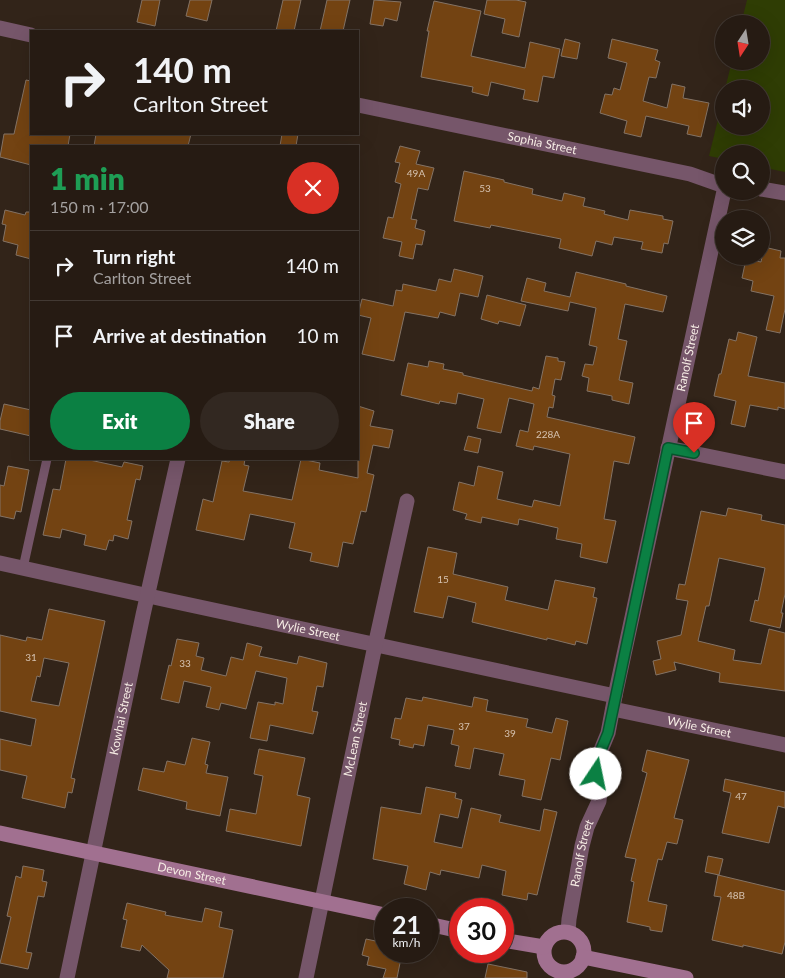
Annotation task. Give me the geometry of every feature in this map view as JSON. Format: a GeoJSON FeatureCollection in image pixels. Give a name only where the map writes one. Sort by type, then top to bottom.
{"type":"FeatureCollection","features":[{"type":"Feature","properties":{"kind":"main road","name":"Devon Street"},"geometry":{"type":"LineString","coordinates":[[0,833],[374,913]]}},
{"type":"Feature","properties":{"kind":"main road"},"geometry":{"type":"LineString","coordinates":[[568,932],[579,939],[584,950],[583,957],[580,964],[571,971],[556,975],[546,962],[544,947],[549,938],[554,934],[568,932]]}},
{"type":"Feature","properties":{"kind":"main road"},"geometry":{"type":"LineString","coordinates":[[514,942],[544,947]]}},
{"type":"Feature","properties":{"kind":"main road"},"geometry":{"type":"LineString","coordinates":[[583,957],[659,975],[686,978]]}},
{"type":"Feature","properties":{"kind":"street"},"geometry":{"type":"LineString","coordinates":[[0,28],[30,35]]}},
{"type":"Feature","properties":{"kind":"street","name":"Sophia Street"},"geometry":{"type":"LineString","coordinates":[[359,104],[690,174],[715,183]]}},
{"type":"Feature","properties":{"kind":"street"},"geometry":{"type":"LineString","coordinates":[[770,190],[785,193]]}},
{"type":"Feature","properties":{"kind":"street","name":"Ranolf Street"},"geometry":{"type":"LineString","coordinates":[[568,932],[570,911],[584,838],[599,801],[600,792],[596,774],[596,762],[608,733],[722,200]]}},
{"type":"Feature","properties":{"kind":"street"},"geometry":{"type":"LineString","coordinates":[[668,448],[785,472]]}},
{"type":"Feature","properties":{"kind":"street","name":"Kowhai Street"},"geometry":{"type":"LineString","coordinates":[[67,978],[147,596],[178,460]]}},
{"type":"Feature","properties":{"kind":"street","name":"McLean Street"},"geometry":{"type":"LineString","coordinates":[[306,978],[375,644],[407,501]]}},
{"type":"Feature","properties":{"kind":"street","name":"Wylie Street"},"geometry":{"type":"LineString","coordinates":[[0,563],[375,644],[785,745]]}},
{"type":"Feature","properties":{"kind":"lane"},"geometry":{"type":"LineString","coordinates":[[23,568],[47,460]]}},
{"type":"Feature","properties":{"kind":"green space"},"geometry":{"type":"Polygon","coordinates":[[[747,0],[785,0],[785,172],[770,169],[770,145],[715,145],[715,157],[709,156],[715,132],[715,135],[770,135],[770,80],[727,80],[730,70],[770,70],[770,15],[743,15],[747,0]]]}},
{"type":"Feature","properties":{"kind":"building"},"geometry":{"type":"Polygon","coordinates":[[[142,0],[160,0],[155,26],[137,22],[142,0]]]}},
{"type":"Feature","properties":{"kind":"building"},"geometry":{"type":"Polygon","coordinates":[[[190,0],[212,0],[207,21],[186,16],[190,0]]]}},
{"type":"Feature","properties":{"kind":"building"},"geometry":{"type":"Polygon","coordinates":[[[283,0],[301,0],[294,30],[276,30],[283,0]]]}},
{"type":"Feature","properties":{"kind":"building"},"geometry":{"type":"Polygon","coordinates":[[[327,0],[350,0],[343,30],[320,30],[327,0]]]}},
{"type":"Feature","properties":{"kind":"building"},"geometry":{"type":"Polygon","coordinates":[[[374,0],[401,2],[397,21],[385,18],[383,26],[370,24],[374,0]]]}},
{"type":"Feature","properties":{"kind":"building"},"geometry":{"type":"Polygon","coordinates":[[[487,0],[526,2],[519,37],[502,33],[505,19],[484,14],[487,0]]]}},
{"type":"Feature","properties":{"kind":"building"},"geometry":{"type":"Polygon","coordinates":[[[434,1],[481,11],[471,56],[525,68],[530,42],[560,49],[554,78],[543,76],[538,102],[523,99],[525,90],[491,82],[488,96],[472,92],[473,87],[421,77],[429,31],[427,31],[434,1]]]}},
{"type":"Feature","properties":{"kind":"building"},"geometry":{"type":"Polygon","coordinates":[[[565,39],[580,43],[577,59],[561,56],[565,39]]]}},
{"type":"Feature","properties":{"kind":"building"},"geometry":{"type":"Polygon","coordinates":[[[612,39],[658,50],[655,60],[660,62],[656,78],[649,77],[643,101],[667,108],[672,84],[685,87],[683,98],[709,103],[701,137],[687,134],[689,126],[646,116],[641,137],[624,133],[627,121],[600,113],[605,94],[612,95],[614,88],[620,90],[627,63],[608,58],[612,39]]]}},
{"type":"Feature","properties":{"kind":"building"},"geometry":{"type":"Polygon","coordinates":[[[26,80],[30,81],[30,135],[70,135],[68,145],[30,145],[30,165],[0,157],[4,134],[14,134],[26,80]]]}},
{"type":"Feature","properties":{"kind":"building"},"geometry":{"type":"Polygon","coordinates":[[[96,135],[191,135],[188,145],[94,145],[96,135]]]}},
{"type":"Feature","properties":{"kind":"building"},"geometry":{"type":"Polygon","coordinates":[[[282,135],[298,135],[296,145],[280,145],[282,135]]]}},
{"type":"Feature","properties":{"kind":"building"},"geometry":{"type":"Polygon","coordinates":[[[400,146],[420,151],[416,164],[434,168],[428,190],[418,188],[411,219],[417,220],[415,228],[425,231],[422,245],[416,244],[413,259],[399,256],[402,242],[383,238],[388,217],[393,218],[401,184],[395,182],[400,163],[395,162],[400,146]]]}},
{"type":"Feature","properties":{"kind":"building"},"geometry":{"type":"Polygon","coordinates":[[[464,171],[504,180],[504,182],[533,189],[532,194],[562,201],[564,193],[585,198],[583,206],[605,211],[604,214],[628,220],[630,210],[663,216],[663,219],[673,221],[668,244],[664,243],[662,253],[641,249],[643,242],[614,237],[612,245],[596,241],[592,256],[559,248],[561,239],[491,225],[490,228],[454,221],[464,171]]]}},
{"type":"Feature","properties":{"kind":"building"},"geometry":{"type":"Polygon","coordinates":[[[5,210],[25,215],[26,212],[30,212],[30,259],[16,255],[18,245],[3,241],[6,225],[2,224],[5,210]]]}},
{"type":"Feature","properties":{"kind":"building"},"geometry":{"type":"Polygon","coordinates":[[[770,248],[781,251],[780,258],[785,258],[785,309],[780,333],[766,330],[774,296],[751,291],[753,281],[742,278],[745,265],[770,265],[770,248]]]}},
{"type":"Feature","properties":{"kind":"building"},"geometry":{"type":"Polygon","coordinates":[[[454,269],[483,276],[478,297],[460,293],[455,316],[440,312],[438,318],[405,312],[394,361],[362,354],[371,318],[359,315],[362,299],[393,306],[396,290],[402,291],[403,284],[436,291],[439,279],[451,282],[454,269]]]}},
{"type":"Feature","properties":{"kind":"building"},"geometry":{"type":"Polygon","coordinates":[[[576,272],[667,296],[663,312],[625,304],[618,339],[627,341],[619,380],[633,383],[629,404],[612,400],[612,396],[587,391],[589,378],[582,376],[585,364],[593,365],[597,347],[589,345],[596,308],[570,302],[568,311],[521,301],[527,278],[546,283],[544,291],[570,297],[576,272]]]}},
{"type":"Feature","properties":{"kind":"building"},"geometry":{"type":"Polygon","coordinates":[[[487,295],[526,305],[520,326],[499,321],[498,324],[481,319],[487,295]]]}},
{"type":"Feature","properties":{"kind":"building"},"geometry":{"type":"Polygon","coordinates":[[[738,332],[757,337],[748,376],[785,383],[785,409],[778,407],[778,410],[750,405],[745,427],[731,424],[736,401],[714,396],[729,339],[736,341],[738,332]]]}},
{"type":"Feature","properties":{"kind":"building"},"geometry":{"type":"Polygon","coordinates":[[[546,356],[558,358],[558,361],[565,362],[561,380],[555,379],[552,395],[555,396],[553,408],[549,407],[547,417],[635,437],[629,464],[614,461],[604,519],[616,521],[607,563],[580,557],[582,544],[556,539],[558,528],[519,519],[518,525],[482,517],[481,523],[465,519],[467,514],[453,510],[459,482],[474,486],[478,466],[503,472],[497,499],[532,507],[534,500],[560,506],[570,454],[534,446],[533,450],[516,446],[520,430],[528,432],[534,404],[509,398],[501,433],[477,428],[484,399],[458,393],[456,404],[440,401],[439,404],[401,395],[408,363],[428,367],[429,361],[444,364],[443,369],[463,373],[463,375],[532,391],[533,387],[539,389],[546,356]]]}},
{"type":"Feature","properties":{"kind":"building"},"geometry":{"type":"Polygon","coordinates":[[[4,404],[30,410],[30,436],[0,429],[4,404]]]}},
{"type":"Feature","properties":{"kind":"building"},"geometry":{"type":"Polygon","coordinates":[[[359,406],[374,411],[370,426],[393,430],[389,448],[373,445],[367,473],[374,475],[366,512],[361,511],[353,544],[343,542],[338,567],[310,561],[312,553],[289,548],[295,523],[250,514],[244,540],[196,530],[203,499],[213,502],[222,461],[245,460],[244,465],[249,466],[243,491],[292,500],[301,460],[320,463],[319,470],[358,478],[359,406]]]}},
{"type":"Feature","properties":{"kind":"building"},"geometry":{"type":"Polygon","coordinates":[[[468,436],[481,439],[478,453],[464,450],[468,436]]]}},
{"type":"Feature","properties":{"kind":"building"},"geometry":{"type":"Polygon","coordinates":[[[66,460],[90,460],[122,467],[124,462],[143,466],[140,480],[136,479],[127,520],[132,521],[128,539],[114,535],[113,541],[109,540],[106,550],[84,545],[86,535],[62,529],[60,538],[43,535],[53,489],[60,490],[66,460]]]}},
{"type":"Feature","properties":{"kind":"building"},"geometry":{"type":"Polygon","coordinates":[[[8,466],[29,470],[21,512],[16,511],[14,519],[0,516],[0,485],[4,486],[8,466]]]}},
{"type":"Feature","properties":{"kind":"building"},"geometry":{"type":"Polygon","coordinates":[[[728,508],[762,515],[761,520],[785,525],[785,594],[780,628],[750,621],[755,600],[758,601],[765,568],[719,558],[709,606],[706,606],[698,641],[735,650],[733,660],[761,664],[769,629],[785,633],[785,691],[719,682],[720,673],[674,662],[676,670],[656,675],[653,661],[661,659],[657,641],[681,635],[688,601],[676,599],[679,584],[685,585],[701,511],[726,516],[728,508]]]}},
{"type":"Feature","properties":{"kind":"building"},"geometry":{"type":"Polygon","coordinates":[[[428,547],[457,553],[453,574],[508,587],[505,600],[548,610],[555,580],[595,588],[593,597],[597,598],[587,644],[576,641],[575,645],[547,638],[547,640],[472,622],[476,603],[448,596],[443,618],[414,612],[428,547]]]}},
{"type":"Feature","properties":{"kind":"building"},"geometry":{"type":"Polygon","coordinates":[[[49,609],[105,621],[71,778],[75,779],[72,793],[68,792],[65,808],[22,798],[27,776],[0,770],[0,739],[31,746],[36,719],[0,711],[0,635],[26,641],[27,637],[42,640],[49,609]],[[44,658],[40,677],[37,676],[31,701],[59,706],[69,663],[44,658]]]}},
{"type":"Feature","properties":{"kind":"building"},"geometry":{"type":"Polygon","coordinates":[[[177,639],[199,643],[196,656],[204,658],[201,670],[226,676],[231,657],[243,660],[247,643],[262,647],[259,656],[297,664],[299,656],[327,663],[323,687],[317,686],[312,711],[318,712],[313,734],[270,725],[267,741],[250,738],[258,702],[275,705],[275,702],[283,704],[287,678],[256,671],[246,709],[221,703],[219,710],[206,707],[211,687],[184,681],[179,703],[161,699],[177,639]]]}},
{"type":"Feature","properties":{"kind":"building"},"geometry":{"type":"Polygon","coordinates":[[[423,697],[472,707],[474,697],[488,700],[486,711],[528,719],[526,727],[552,733],[556,718],[568,721],[560,760],[551,758],[541,800],[522,796],[525,780],[499,775],[504,754],[474,748],[470,769],[455,766],[459,746],[451,744],[454,730],[428,725],[424,746],[414,744],[413,748],[399,745],[400,740],[391,738],[395,718],[401,719],[406,698],[422,701],[423,697]]]}},
{"type":"Feature","properties":{"kind":"building"},"geometry":{"type":"Polygon","coordinates":[[[192,738],[210,742],[205,764],[208,765],[206,773],[228,777],[220,816],[186,809],[187,802],[138,790],[143,768],[164,772],[167,761],[185,765],[192,738]]]}},
{"type":"Feature","properties":{"kind":"building"},"geometry":{"type":"Polygon","coordinates":[[[259,749],[305,758],[297,795],[310,798],[301,846],[226,831],[230,809],[256,814],[263,776],[254,774],[259,749]]]}},
{"type":"Feature","properties":{"kind":"building"},"geometry":{"type":"Polygon","coordinates":[[[647,750],[689,760],[674,818],[683,820],[677,844],[667,842],[662,860],[658,859],[648,901],[667,905],[662,932],[650,930],[650,927],[627,922],[634,882],[631,881],[636,859],[625,857],[647,773],[642,771],[647,750]]]}},
{"type":"Feature","properties":{"kind":"building"},"geometry":{"type":"Polygon","coordinates":[[[725,779],[785,792],[785,808],[778,806],[769,843],[722,833],[731,793],[723,791],[725,779]]]}},
{"type":"Feature","properties":{"kind":"building"},"geometry":{"type":"Polygon","coordinates":[[[426,787],[456,793],[455,798],[462,800],[458,818],[440,814],[434,842],[462,848],[471,808],[501,815],[499,822],[540,831],[544,809],[557,812],[537,895],[528,893],[527,900],[502,895],[506,871],[482,865],[479,878],[441,870],[440,875],[430,872],[426,890],[404,884],[408,866],[373,859],[381,807],[421,814],[426,787]]]}},
{"type":"Feature","properties":{"kind":"building"},"geometry":{"type":"Polygon","coordinates":[[[708,856],[723,859],[719,875],[705,872],[708,856]]]}},
{"type":"Feature","properties":{"kind":"building"},"geometry":{"type":"Polygon","coordinates":[[[23,866],[44,870],[42,881],[47,882],[44,897],[38,896],[26,952],[32,953],[28,969],[0,963],[11,917],[7,916],[16,876],[21,878],[23,866]]]}},
{"type":"Feature","properties":{"kind":"building"},"geometry":{"type":"Polygon","coordinates":[[[718,875],[785,891],[785,942],[782,954],[712,940],[721,897],[714,896],[718,875]]]}},
{"type":"Feature","properties":{"kind":"building"},"geometry":{"type":"Polygon","coordinates":[[[127,903],[166,912],[165,915],[202,922],[205,908],[222,912],[219,927],[233,930],[223,978],[167,978],[169,970],[142,945],[140,951],[121,947],[127,920],[123,919],[127,903]]]}},
{"type":"Feature","properties":{"kind":"building"},"geometry":{"type":"Polygon","coordinates":[[[366,939],[374,941],[374,963],[400,963],[397,978],[383,978],[386,969],[367,965],[369,957],[362,955],[366,939]]]}},
{"type":"Feature","properties":{"kind":"building"},"geometry":{"type":"Polygon","coordinates":[[[488,964],[527,972],[527,978],[485,978],[488,964]]]}},
{"type":"Feature","properties":{"kind":"route"},"geometry":{"type":"LineString","coordinates":[[596,774],[596,762],[608,733],[668,448],[694,453]]}}]}
